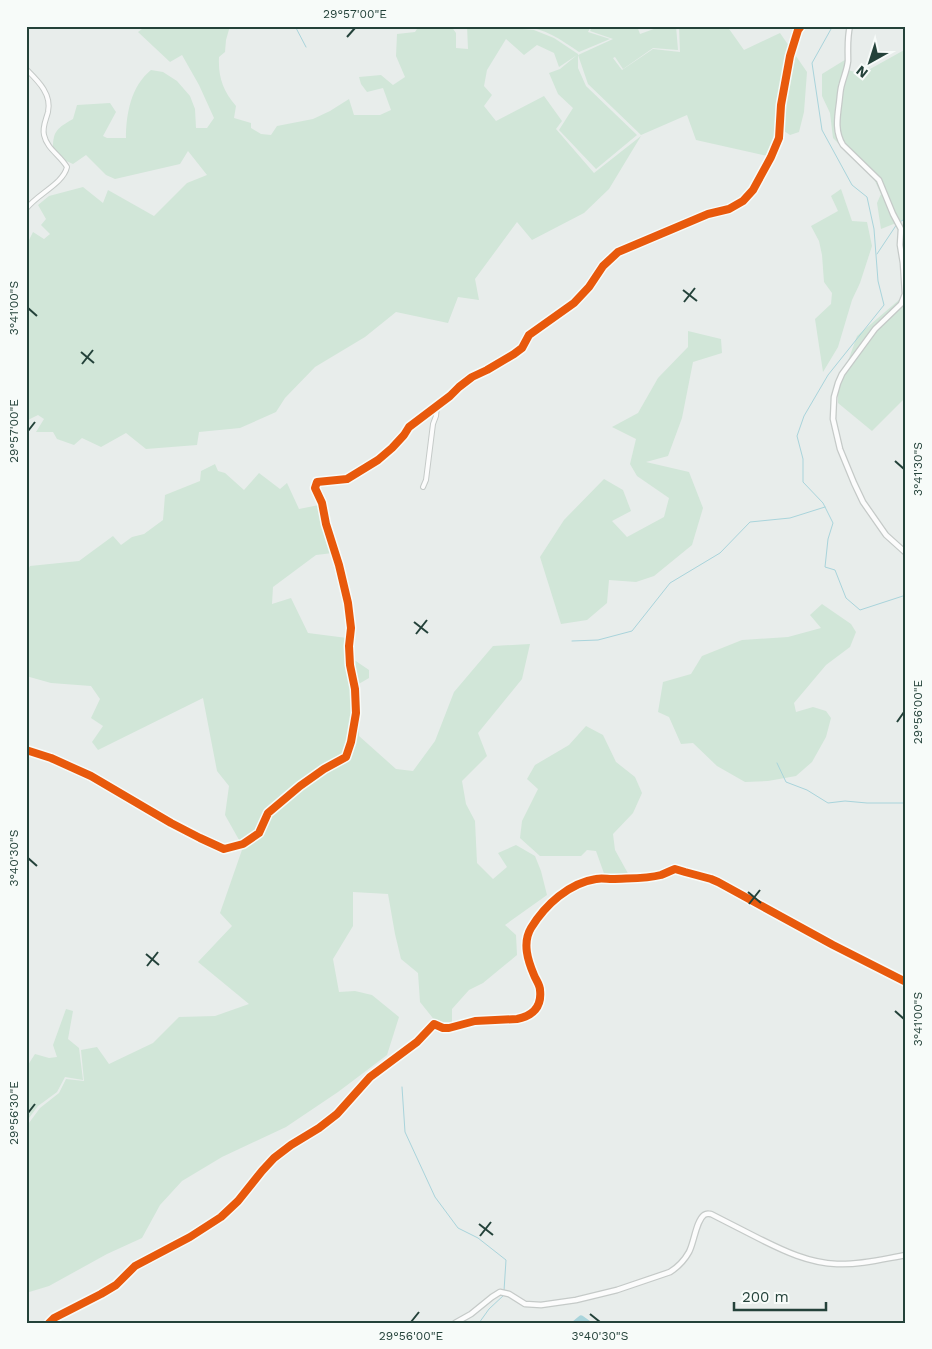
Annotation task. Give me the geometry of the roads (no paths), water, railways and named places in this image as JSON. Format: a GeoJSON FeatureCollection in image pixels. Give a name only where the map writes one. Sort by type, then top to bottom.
{"type":"FeatureCollection","features":[{"type":"Feature","properties":{"kind":"street"},"geometry":{"type":"LineString","coordinates":[[26,750],[52,758],[91,776],[178,827],[224,849],[243,844],[259,833],[268,813],[300,786],[324,769],[346,757],[351,742],[356,713],[350,665],[349,646],[351,628],[348,603],[339,565],[326,524],[322,503],[315,488],[317,482],[347,479],[378,460],[392,448],[410,426],[472,377],[522,348],[529,335],[574,303],[618,252],[708,214],[743,202],[753,190],[779,138],[790,56],[801,26]]}},
{"type":"Feature","properties":{"kind":"street"},"geometry":{"type":"LineString","coordinates":[[850,26],[848,62],[840,91],[837,132],[844,146],[879,180],[901,229],[900,245],[905,294],[901,304],[875,329],[842,374],[835,390],[832,407],[833,419],[840,449],[863,502],[886,535],[906,553]]}},
{"type":"Feature","properties":{"kind":"street"},"geometry":{"type":"LineString","coordinates":[[26,69],[47,94],[49,105],[44,124],[46,142],[67,167],[66,172],[59,180],[32,201],[26,210]]}},
{"type":"Feature","properties":{"kind":"street"},"geometry":{"type":"LineString","coordinates":[[423,487],[426,480],[432,424],[436,416],[437,406]]}},
{"type":"Feature","properties":{"kind":"street"},"geometry":{"type":"LineString","coordinates":[[49,1323],[54,1318],[116,1285],[135,1266],[190,1237],[221,1217],[238,1201],[274,1158],[337,1114],[370,1077],[417,1042],[434,1024],[443,1028],[449,1028],[475,1020],[517,1019],[532,1013],[538,1005],[540,989],[529,963],[527,937],[548,905],[570,889],[583,883],[598,879],[661,875],[675,869],[711,878],[906,982]]}},
{"type":"Feature","properties":{"kind":"street"},"geometry":{"type":"LineString","coordinates":[[455,1323],[471,1314],[492,1296],[500,1292],[509,1294],[526,1304],[541,1305],[576,1300],[617,1290],[670,1272],[685,1259],[690,1251],[700,1222],[706,1214],[711,1214],[784,1250],[818,1262],[844,1264],[906,1255]]}},
{"type":"Feature","properties":{"kind":"waterway"},"geometry":{"type":"LineString","coordinates":[[295,26],[306,47]]}},
{"type":"Feature","properties":{"kind":"waterway"},"geometry":{"type":"LineString","coordinates":[[830,26],[831,29],[812,63],[822,130],[852,185],[867,197],[874,229],[878,281],[884,305],[828,375],[804,416],[797,436],[803,459],[803,482],[823,503],[833,523],[828,539],[825,567],[835,570],[846,598],[860,610],[906,595]]}},
{"type":"Feature","properties":{"kind":"waterway"},"geometry":{"type":"LineString","coordinates":[[900,222],[906,218]]}},
{"type":"Feature","properties":{"kind":"waterway"},"geometry":{"type":"LineString","coordinates":[[877,254],[897,224]]}},
{"type":"Feature","properties":{"kind":"waterway"},"geometry":{"type":"LineString","coordinates":[[572,641],[598,640],[632,631],[670,583],[720,553],[750,522],[790,518],[825,507]]}},
{"type":"Feature","properties":{"kind":"waterway"},"geometry":{"type":"LineString","coordinates":[[777,763],[786,782],[807,790],[828,803],[845,801],[906,803]]}},
{"type":"Feature","properties":{"kind":"waterway"},"geometry":{"type":"LineString","coordinates":[[402,1087],[405,1132],[435,1197],[458,1228],[478,1238],[506,1260],[504,1291]]}},
{"type":"Feature","properties":{"kind":"waterway"},"geometry":{"type":"LineString","coordinates":[[479,1323],[489,1309],[504,1295]]}},
{"type":"Feature","properties":{"kind":"waterway"},"geometry":{"type":"LineString","coordinates":[[575,1323],[581,1318],[588,1323]]}}]}
